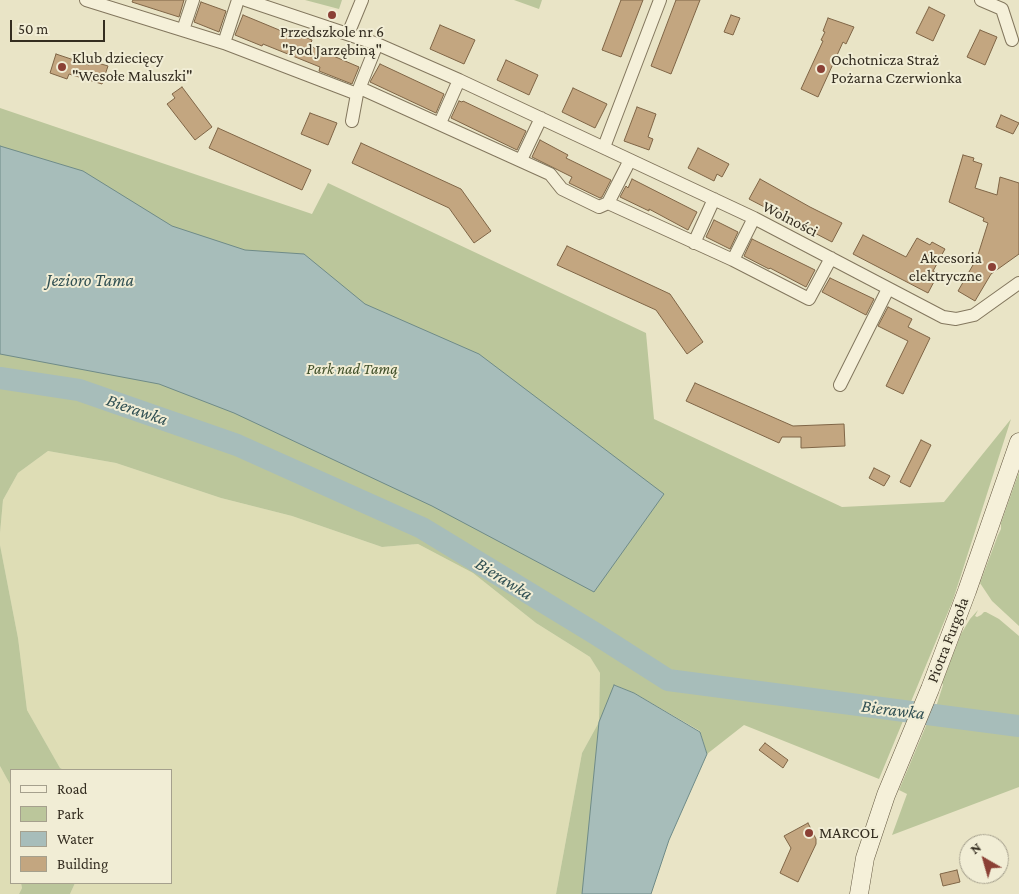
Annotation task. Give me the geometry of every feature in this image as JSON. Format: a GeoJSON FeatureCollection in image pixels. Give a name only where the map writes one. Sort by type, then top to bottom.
{"type":"FeatureCollection","features":[{"type":"Feature","properties":{"kind":"main road","name":"Piotra Furgoła"},"geometry":{"type":"LineString","coordinates":[[859,894],[865,858],[886,795],[930,689],[967,591],[1019,442]]}},
{"type":"Feature","properties":{"kind":"street"},"geometry":{"type":"LineString","coordinates":[[183,30],[193,0]]}},
{"type":"Feature","properties":{"kind":"street"},"geometry":{"type":"LineString","coordinates":[[224,44],[238,0]]}},
{"type":"Feature","properties":{"kind":"street","name":"Wolności"},"geometry":{"type":"LineString","coordinates":[[246,0],[377,44],[459,80],[754,218],[943,317],[956,320],[974,315],[1019,283]]}},
{"type":"Feature","properties":{"kind":"street"},"geometry":{"type":"LineString","coordinates":[[348,34],[362,0]]}},
{"type":"Feature","properties":{"kind":"street"},"geometry":{"type":"LineString","coordinates":[[604,148],[660,0]]}},
{"type":"Feature","properties":{"kind":"street"},"geometry":{"type":"LineString","coordinates":[[981,0],[1002,8],[1012,40]]}},
{"type":"Feature","properties":{"kind":"street"},"geometry":{"type":"LineString","coordinates":[[92,1],[224,44],[358,91],[440,123],[550,174],[562,189],[599,207],[608,203],[630,160]]}},
{"type":"Feature","properties":{"kind":"street"},"geometry":{"type":"LineString","coordinates":[[352,121],[358,91],[377,44]]}},
{"type":"Feature","properties":{"kind":"street"},"geometry":{"type":"LineString","coordinates":[[440,123],[459,80]]}},
{"type":"Feature","properties":{"kind":"street"},"geometry":{"type":"LineString","coordinates":[[521,160],[541,118]]}},
{"type":"Feature","properties":{"kind":"street"},"geometry":{"type":"LineString","coordinates":[[694,243],[714,199]]}},
{"type":"Feature","properties":{"kind":"street"},"geometry":{"type":"LineString","coordinates":[[608,203],[734,260],[809,300],[831,258]]}},
{"type":"Feature","properties":{"kind":"street"},"geometry":{"type":"LineString","coordinates":[[734,260],[754,218]]}},
{"type":"Feature","properties":{"kind":"street"},"geometry":{"type":"LineString","coordinates":[[840,384],[888,289]]}},
{"type":"Feature","properties":{"kind":"green space"},"geometry":{"type":"Polygon","coordinates":[[[305,0],[342,0],[339,9],[305,0]]]}},
{"type":"Feature","properties":{"kind":"green space"},"geometry":{"type":"Polygon","coordinates":[[[514,0],[542,0],[539,9],[514,0]]]}},
{"type":"Feature","properties":{"kind":"green space","name":"Park nad Tamą"},"geometry":{"type":"Polygon","coordinates":[[[0,108],[312,214],[328,183],[646,333],[654,419],[842,507],[944,502],[1011,419],[953,600],[879,779],[744,725],[707,754],[700,731],[634,693],[614,685],[583,892],[582,894],[556,894],[582,753],[599,722],[600,673],[590,657],[536,623],[473,573],[418,544],[382,547],[292,516],[221,498],[116,463],[48,451],[18,473],[3,500],[0,533],[0,108]]]}},
{"type":"Feature","properties":{"kind":"green space"},"geometry":{"type":"Polygon","coordinates":[[[48,451],[116,463],[221,498],[292,516],[382,547],[418,544],[473,573],[536,623],[590,657],[600,673],[599,722],[582,753],[556,894],[70,894],[75,884],[172,884],[172,769],[62,769],[27,710],[18,638],[0,545],[3,500],[18,473],[48,451]]]}},
{"type":"Feature","properties":{"kind":"green space"},"geometry":{"type":"Polygon","coordinates":[[[1019,472],[1019,626],[992,601],[980,583],[1001,529],[1001,523],[1019,472]]]}},
{"type":"Feature","properties":{"kind":"green space"},"geometry":{"type":"Polygon","coordinates":[[[0,545],[18,638],[27,710],[62,769],[10,769],[10,784],[0,766],[0,545]]]}},
{"type":"Feature","properties":{"kind":"green space"},"geometry":{"type":"Polygon","coordinates":[[[978,610],[975,616],[977,617],[986,612],[999,619],[1019,636],[1019,721],[935,710],[942,683],[961,634],[978,610]]]}},
{"type":"Feature","properties":{"kind":"green space"},"geometry":{"type":"Polygon","coordinates":[[[928,721],[1019,733],[1019,787],[892,835],[907,794],[899,790],[928,721]]]}},
{"type":"Feature","properties":{"kind":"green space"},"geometry":{"type":"Polygon","coordinates":[[[0,766],[10,784],[10,884],[21,884],[22,888],[19,894],[0,894],[0,766]]]}},
{"type":"Feature","properties":{"kind":"green space"},"geometry":{"type":"Polygon","coordinates":[[[21,884],[75,884],[70,894],[19,894],[22,888],[21,884]]]}},
{"type":"Feature","properties":{"kind":"water","name":"Jezioro Tama"},"geometry":{"type":"Polygon","coordinates":[[[0,146],[83,171],[172,226],[245,250],[304,254],[365,304],[479,354],[664,494],[594,592],[432,506],[234,413],[159,384],[0,354],[0,146]]]}},
{"type":"Feature","properties":{"kind":"water"},"geometry":{"type":"Polygon","coordinates":[[[614,685],[634,693],[700,732],[707,754],[669,840],[651,894],[582,894],[599,722],[614,685]]]}},
{"type":"Feature","properties":{"kind":"building"},"geometry":{"type":"Polygon","coordinates":[[[133,0],[184,0],[179,17],[132,2],[133,0]]]}},
{"type":"Feature","properties":{"kind":"building"},"geometry":{"type":"Polygon","coordinates":[[[621,0],[643,0],[621,57],[602,50],[621,0]]]}},
{"type":"Feature","properties":{"kind":"building"},"geometry":{"type":"Polygon","coordinates":[[[676,0],[700,0],[671,74],[651,66],[676,0]]]}},
{"type":"Feature","properties":{"kind":"building"},"geometry":{"type":"Polygon","coordinates":[[[201,2],[226,11],[219,32],[194,22],[201,2]]]}},
{"type":"Feature","properties":{"kind":"building"},"geometry":{"type":"Polygon","coordinates":[[[929,7],[945,15],[933,41],[916,33],[929,7]]]}},
{"type":"Feature","properties":{"kind":"building"},"geometry":{"type":"Polygon","coordinates":[[[243,15],[284,32],[286,29],[312,40],[310,46],[359,67],[352,84],[319,71],[320,67],[235,35],[243,15]]]}},
{"type":"Feature","properties":{"kind":"building"},"geometry":{"type":"Polygon","coordinates":[[[731,15],[740,18],[733,35],[724,32],[731,15]]]}},
{"type":"Feature","properties":{"kind":"building","name":"Ochotnicza Straż Pożarna Czerwionka"},"geometry":{"type":"Polygon","coordinates":[[[828,18],[854,27],[846,44],[843,42],[818,97],[801,89],[823,41],[821,40],[828,18]]]}},
{"type":"Feature","properties":{"kind":"building"},"geometry":{"type":"Polygon","coordinates":[[[440,25],[475,40],[464,64],[430,49],[440,25]]]}},
{"type":"Feature","properties":{"kind":"building"},"geometry":{"type":"Polygon","coordinates":[[[980,30],[997,37],[985,65],[967,57],[980,30]]]}},
{"type":"Feature","properties":{"kind":"building"},"geometry":{"type":"Polygon","coordinates":[[[56,54],[89,65],[91,61],[108,66],[102,84],[69,74],[67,79],[50,73],[56,54]]]}},
{"type":"Feature","properties":{"kind":"building"},"geometry":{"type":"Polygon","coordinates":[[[506,60],[538,75],[529,95],[497,80],[506,60]]]}},
{"type":"Feature","properties":{"kind":"building"},"geometry":{"type":"Polygon","coordinates":[[[380,64],[444,94],[436,113],[370,82],[380,64]]]}},
{"type":"Feature","properties":{"kind":"building"},"geometry":{"type":"Polygon","coordinates":[[[182,87],[212,127],[195,140],[167,104],[175,98],[172,94],[182,87]]]}},
{"type":"Feature","properties":{"kind":"building"},"geometry":{"type":"Polygon","coordinates":[[[573,88],[607,104],[595,128],[562,112],[573,88]]]}},
{"type":"Feature","properties":{"kind":"building"},"geometry":{"type":"Polygon","coordinates":[[[459,101],[463,101],[526,131],[517,150],[451,118],[459,101]]]}},
{"type":"Feature","properties":{"kind":"building"},"geometry":{"type":"Polygon","coordinates":[[[637,107],[656,114],[648,137],[653,139],[649,150],[624,141],[637,107]]]}},
{"type":"Feature","properties":{"kind":"building"},"geometry":{"type":"Polygon","coordinates":[[[310,113],[337,123],[328,145],[301,134],[310,113]]]}},
{"type":"Feature","properties":{"kind":"building"},"geometry":{"type":"Polygon","coordinates":[[[1001,115],[1019,123],[1013,134],[996,127],[1001,115]]]}},
{"type":"Feature","properties":{"kind":"building"},"geometry":{"type":"Polygon","coordinates":[[[218,128],[311,170],[302,190],[209,148],[218,128]]]}},
{"type":"Feature","properties":{"kind":"building"},"geometry":{"type":"Polygon","coordinates":[[[540,140],[568,155],[566,158],[611,180],[602,197],[600,198],[569,183],[572,177],[532,157],[540,140]]]}},
{"type":"Feature","properties":{"kind":"building"},"geometry":{"type":"Polygon","coordinates":[[[361,143],[461,189],[491,231],[474,243],[449,208],[352,163],[361,143]]]}},
{"type":"Feature","properties":{"kind":"building"},"geometry":{"type":"Polygon","coordinates":[[[698,148],[729,164],[722,177],[717,174],[714,181],[688,168],[698,148]]]}},
{"type":"Feature","properties":{"kind":"building"},"geometry":{"type":"Polygon","coordinates":[[[963,155],[974,158],[973,161],[982,164],[975,188],[997,195],[1000,177],[1019,183],[1019,254],[991,274],[975,301],[958,291],[977,258],[988,223],[983,221],[984,218],[949,202],[963,155]]]}},
{"type":"Feature","properties":{"kind":"building"},"geometry":{"type":"Polygon","coordinates":[[[632,179],[697,212],[688,230],[649,209],[649,211],[620,197],[626,186],[628,188],[632,179]]]}},
{"type":"Feature","properties":{"kind":"building"},"geometry":{"type":"Polygon","coordinates":[[[760,179],[842,223],[832,242],[749,199],[760,179]]]}},
{"type":"Feature","properties":{"kind":"building"},"geometry":{"type":"Polygon","coordinates":[[[714,220],[738,232],[730,249],[706,237],[714,220]]]}},
{"type":"Feature","properties":{"kind":"building"},"geometry":{"type":"Polygon","coordinates":[[[863,235],[906,257],[917,238],[930,245],[932,242],[945,249],[933,271],[938,274],[928,293],[853,254],[863,235]]]}},
{"type":"Feature","properties":{"kind":"building"},"geometry":{"type":"Polygon","coordinates":[[[752,239],[815,270],[806,287],[744,256],[752,239]]]}},
{"type":"Feature","properties":{"kind":"building"},"geometry":{"type":"Polygon","coordinates":[[[567,246],[670,294],[703,342],[687,354],[656,310],[557,265],[567,246]]]}},
{"type":"Feature","properties":{"kind":"building"},"geometry":{"type":"Polygon","coordinates":[[[830,278],[874,299],[866,315],[822,292],[830,278]]]}},
{"type":"Feature","properties":{"kind":"building"},"geometry":{"type":"Polygon","coordinates":[[[888,307],[912,319],[908,327],[930,338],[903,394],[886,386],[908,341],[878,326],[888,307]]]}},
{"type":"Feature","properties":{"kind":"building"},"geometry":{"type":"Polygon","coordinates":[[[695,383],[793,426],[844,424],[845,446],[801,448],[801,437],[782,437],[779,443],[686,401],[695,383]]]}},
{"type":"Feature","properties":{"kind":"building"},"geometry":{"type":"Polygon","coordinates":[[[921,440],[931,445],[910,487],[900,482],[921,440]]]}},
{"type":"Feature","properties":{"kind":"building"},"geometry":{"type":"Polygon","coordinates":[[[874,468],[890,476],[884,486],[869,478],[874,468]]]}},
{"type":"Feature","properties":{"kind":"building"},"geometry":{"type":"Polygon","coordinates":[[[765,743],[788,760],[783,768],[759,750],[765,743]]]}},
{"type":"Feature","properties":{"kind":"building"},"geometry":{"type":"Polygon","coordinates":[[[808,823],[816,839],[816,844],[798,882],[780,873],[791,848],[784,836],[808,823]]]}},
{"type":"Feature","properties":{"kind":"building"},"geometry":{"type":"Polygon","coordinates":[[[957,870],[959,882],[943,886],[940,874],[957,870]]]}},
{"type":"Feature","properties":{"kind":"waterway","name":"Bierawka"},"geometry":{"type":"LineString","coordinates":[[0,378],[79,390],[237,445],[422,528],[668,680],[1019,726]]}},
{"type":"Feature","properties":{"kind":"place","name":"Przedszkole nr 6 \"Pod Jarzębiną\""},"geometry":{"type":"Point","coordinates":[332,15]}},
{"type":"Feature","properties":{"kind":"place","name":"Klub dziecięcy \"Wesołe Maluszki\""},"geometry":{"type":"Point","coordinates":[62,67]}},
{"type":"Feature","properties":{"kind":"place","name":"Ochotnicza Straż Pożarna Czerwionka"},"geometry":{"type":"Point","coordinates":[821,69]}},
{"type":"Feature","properties":{"kind":"place","name":"Akcesoria elektryczne"},"geometry":{"type":"Point","coordinates":[992,267]}},
{"type":"Feature","properties":{"kind":"place","name":"MARCOL"},"geometry":{"type":"Point","coordinates":[809,833]}}]}
